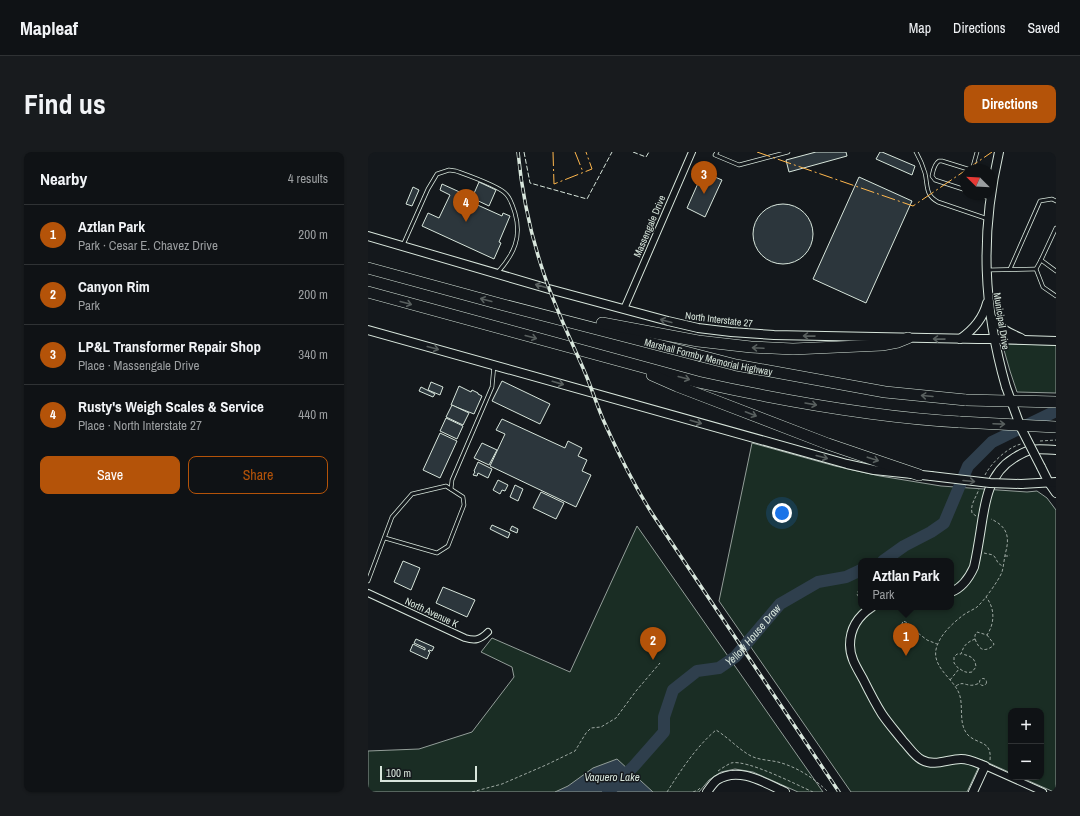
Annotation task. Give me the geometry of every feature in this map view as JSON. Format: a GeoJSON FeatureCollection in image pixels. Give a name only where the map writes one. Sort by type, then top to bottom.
{"type":"FeatureCollection","features":[{"type":"Feature","properties":{"kind":"highway","name":"Marshall Formby Memorial Highway"},"geometry":{"type":"LineString","coordinates":[[368,268],[736,365],[885,392],[966,400],[1056,402]]}},
{"type":"Feature","properties":{"kind":"highway"},"geometry":{"type":"LineString","coordinates":[[368,292],[698,382],[782,399],[870,413],[929,420],[1056,427]]}},
{"type":"Feature","properties":{"kind":"highway"},"geometry":{"type":"LineString","coordinates":[[504,304],[571,318],[698,341],[751,347],[793,349],[882,344],[898,342],[908,338]]}},
{"type":"Feature","properties":{"kind":"highway"},"geometry":{"type":"LineString","coordinates":[[624,362],[660,379],[828,444],[919,475]]}},
{"type":"Feature","properties":{"kind":"main road","name":"Municipal Drive"},"geometry":{"type":"LineString","coordinates":[[995,164],[999,152]]}},
{"type":"Feature","properties":{"kind":"main road","name":"Municipal Drive"},"geometry":{"type":"LineString","coordinates":[[990,200],[986,236],[986,270],[990,316],[999,364],[1006,388],[1022,428],[1041,467],[1052,483],[1056,492]]}},
{"type":"Feature","properties":{"kind":"main road","name":"North Interstate 27"},"geometry":{"type":"LineString","coordinates":[[368,236],[497,274],[698,328],[774,335],[960,339],[994,338],[1056,341]]}},
{"type":"Feature","properties":{"kind":"main road"},"geometry":{"type":"LineString","coordinates":[[960,339],[979,321],[985,310],[988,298]]}},
{"type":"Feature","properties":{"kind":"main road"},"geometry":{"type":"LineString","coordinates":[[990,316],[1002,329],[1027,340]]}},
{"type":"Feature","properties":{"kind":"main road"},"geometry":{"type":"LineString","coordinates":[[368,330],[847,464],[874,470],[990,483],[1052,483]]}},
{"type":"Feature","properties":{"kind":"main road"},"geometry":{"type":"LineString","coordinates":[[954,590],[970,577],[974,568],[985,500],[995,476],[1011,459],[1020,454],[1031,450],[1056,450]]}},
{"type":"Feature","properties":{"kind":"main road"},"geometry":{"type":"LineString","coordinates":[[867,610],[857,620],[852,632],[850,646],[851,654],[854,663],[882,714],[914,754],[923,761],[934,763],[968,759],[985,766],[973,792]]}},
{"type":"Feature","properties":{"kind":"main road"},"geometry":{"type":"LineString","coordinates":[[707,792],[718,780],[733,774],[753,778],[781,791]]}},
{"type":"Feature","properties":{"kind":"street","name":"Massengale Drive"},"geometry":{"type":"LineString","coordinates":[[624,309],[692,152]]}},
{"type":"Feature","properties":{"kind":"street","name":"North Avenue K"},"geometry":{"type":"LineString","coordinates":[[368,593],[465,638],[473,640],[482,637],[488,632]]}},
{"type":"Feature","properties":{"kind":"street"},"geometry":{"type":"LineString","coordinates":[[985,766],[1043,792]]}},
{"type":"Feature","properties":{"kind":"lane"},"geometry":{"type":"LineString","coordinates":[[716,152],[715,155],[739,165],[788,152]]}},
{"type":"Feature","properties":{"kind":"lane"},"geometry":{"type":"LineString","coordinates":[[916,152],[922,162],[927,190],[932,198],[938,202],[988,218]]}},
{"type":"Feature","properties":{"kind":"lane"},"geometry":{"type":"LineString","coordinates":[[974,164],[977,152]]}},
{"type":"Feature","properties":{"kind":"lane"},"geometry":{"type":"LineString","coordinates":[[960,166],[939,161],[935,165],[932,176],[935,180],[960,188]]}},
{"type":"Feature","properties":{"kind":"lane"},"geometry":{"type":"LineString","coordinates":[[402,246],[428,189],[437,174],[449,170],[456,171],[498,188],[506,194],[513,205],[518,227],[517,237],[512,253],[497,274]]}},
{"type":"Feature","properties":{"kind":"lane"},"geometry":{"type":"LineString","coordinates":[[1010,270],[1040,201],[1052,199],[1056,201]]}},
{"type":"Feature","properties":{"kind":"lane"},"geometry":{"type":"LineString","coordinates":[[1036,269],[1056,228]]}},
{"type":"Feature","properties":{"kind":"lane"},"geometry":{"type":"LineString","coordinates":[[1041,260],[1056,271]]}},
{"type":"Feature","properties":{"kind":"lane"},"geometry":{"type":"LineString","coordinates":[[986,270],[1036,269]]}},
{"type":"Feature","properties":{"kind":"lane"},"geometry":{"type":"LineString","coordinates":[[1036,269],[1043,287],[1056,296]]}},
{"type":"Feature","properties":{"kind":"lane"},"geometry":{"type":"LineString","coordinates":[[451,489],[452,480],[492,387],[494,365]]}},
{"type":"Feature","properties":{"kind":"lane"},"geometry":{"type":"LineString","coordinates":[[368,580],[392,517],[412,494],[446,486],[463,497],[464,505],[448,546],[437,553],[385,538]]}},
{"type":"Feature","properties":{"kind":"path"},"geometry":{"type":"LineString","coordinates":[[982,517],[998,522],[1004,529],[1008,538],[1002,573],[978,606],[961,616],[942,635],[935,650],[940,668],[956,686],[959,693],[962,720],[968,734],[984,743],[990,751],[990,763],[985,766]]}},
{"type":"Feature","properties":{"kind":"path"},"geometry":{"type":"LineString","coordinates":[[977,552],[994,556],[998,564],[1003,567]]}},
{"type":"Feature","properties":{"kind":"path"},"geometry":{"type":"LineString","coordinates":[[1005,556],[1010,554]]}},
{"type":"Feature","properties":{"kind":"path"},"geometry":{"type":"LineString","coordinates":[[986,597],[992,608],[993,615],[992,626],[987,635]]}},
{"type":"Feature","properties":{"kind":"path"},"geometry":{"type":"LineString","coordinates":[[912,631],[903,641],[898,640],[897,638],[904,621],[908,623],[912,631],[937,644]]}},
{"type":"Feature","properties":{"kind":"path"},"geometry":{"type":"LineString","coordinates":[[977,632],[987,635],[994,644],[990,649],[980,649],[974,639],[974,635],[977,632]]}},
{"type":"Feature","properties":{"kind":"path"},"geometry":{"type":"LineString","coordinates":[[961,654],[967,643],[974,639]]}},
{"type":"Feature","properties":{"kind":"path"},"geometry":{"type":"LineString","coordinates":[[957,654],[971,656],[976,667],[972,672],[964,672],[960,669],[954,663],[954,657],[957,654]]}},
{"type":"Feature","properties":{"kind":"path"},"geometry":{"type":"LineString","coordinates":[[472,792],[502,784],[575,751],[586,733],[591,728],[601,727],[616,718],[660,663]]}},
{"type":"Feature","properties":{"kind":"path"},"geometry":{"type":"LineString","coordinates":[[950,680],[960,669]]}},
{"type":"Feature","properties":{"kind":"path"},"geometry":{"type":"LineString","coordinates":[[956,686],[960,683],[968,685],[980,684]]}},
{"type":"Feature","properties":{"kind":"path"},"geometry":{"type":"LineString","coordinates":[[667,792],[693,754],[716,730],[752,757],[792,766],[804,772],[828,792]]}},
{"type":"Feature","properties":{"kind":"green space"},"geometry":{"type":"Polygon","coordinates":[[[1007,344],[1056,345],[1056,393],[1017,392],[1004,350],[1007,344]]]}},
{"type":"Feature","properties":{"kind":"green space"},"geometry":{"type":"Polygon","coordinates":[[[752,443],[835,466],[880,476],[941,486],[1027,492],[1037,491],[1047,498],[1056,510],[1056,792],[1027,780],[1044,780],[1044,708],[1008,708],[1008,772],[982,760],[967,792],[851,792],[719,601],[752,443]]]}},
{"type":"Feature","properties":{"kind":"green space"},"geometry":{"type":"Polygon","coordinates":[[[637,526],[823,792],[798,792],[753,772],[735,769],[721,772],[709,780],[699,792],[368,792],[368,751],[419,749],[472,732],[514,677],[512,667],[481,652],[492,638],[570,672],[637,526]]]}},
{"type":"Feature","properties":{"kind":"water","name":"Vaquero Lake"},"geometry":{"type":"Polygon","coordinates":[[[617,759],[653,792],[555,792],[568,786],[593,768],[617,759]]]}},
{"type":"Feature","properties":{"kind":"building"},"geometry":{"type":"Polygon","coordinates":[[[816,152],[846,152],[847,156],[789,172],[786,160],[816,152]]]}},
{"type":"Feature","properties":{"kind":"building"},"geometry":{"type":"Polygon","coordinates":[[[880,152],[915,166],[912,175],[876,159],[880,152]]]}},
{"type":"Feature","properties":{"kind":"building"},"geometry":{"type":"Polygon","coordinates":[[[703,172],[722,180],[705,217],[687,208],[703,172]]]}},
{"type":"Feature","properties":{"kind":"building"},"geometry":{"type":"Polygon","coordinates":[[[859,177],[912,201],[866,303],[813,279],[859,177]]]}},
{"type":"Feature","properties":{"kind":"building"},"geometry":{"type":"Polygon","coordinates":[[[479,182],[496,190],[489,206],[472,198],[479,182]]]}},
{"type":"Feature","properties":{"kind":"building"},"geometry":{"type":"Polygon","coordinates":[[[442,184],[464,194],[462,198],[502,216],[503,213],[510,216],[499,242],[501,243],[494,259],[422,226],[428,213],[439,218],[450,195],[440,190],[442,184]]]}},
{"type":"Feature","properties":{"kind":"building"},"geometry":{"type":"Polygon","coordinates":[[[413,187],[419,190],[412,206],[406,204],[413,187]]]}},
{"type":"Feature","properties":{"kind":"building"},"geometry":{"type":"Polygon","coordinates":[[[777,204],[789,204],[800,209],[808,217],[813,228],[811,246],[800,259],[789,264],[777,264],[766,259],[758,251],[753,240],[753,228],[758,217],[766,209],[777,204]]]}},
{"type":"Feature","properties":{"kind":"building"},"geometry":{"type":"Polygon","coordinates":[[[502,381],[550,404],[540,424],[492,401],[502,381]]]}},
{"type":"Feature","properties":{"kind":"building"},"geometry":{"type":"Polygon","coordinates":[[[431,382],[443,387],[440,395],[428,390],[431,382]]]}},
{"type":"Feature","properties":{"kind":"building"},"geometry":{"type":"Polygon","coordinates":[[[459,386],[471,392],[472,390],[482,396],[474,414],[451,405],[459,386]]]}},
{"type":"Feature","properties":{"kind":"building"},"geometry":{"type":"Polygon","coordinates":[[[421,387],[435,394],[433,397],[419,391],[421,387]]]}},
{"type":"Feature","properties":{"kind":"building"},"geometry":{"type":"Polygon","coordinates":[[[452,405],[469,413],[463,425],[446,417],[452,405]]]}},
{"type":"Feature","properties":{"kind":"building"},"geometry":{"type":"Polygon","coordinates":[[[446,418],[463,426],[457,439],[440,431],[446,418]]]}},
{"type":"Feature","properties":{"kind":"building"},"geometry":{"type":"Polygon","coordinates":[[[502,419],[565,448],[568,441],[582,448],[578,456],[587,460],[582,471],[591,475],[576,507],[490,466],[505,434],[496,430],[502,419]]]}},
{"type":"Feature","properties":{"kind":"building"},"geometry":{"type":"Polygon","coordinates":[[[440,433],[457,441],[440,478],[423,470],[440,433]]]}},
{"type":"Feature","properties":{"kind":"building"},"geometry":{"type":"Polygon","coordinates":[[[482,443],[497,450],[489,465],[474,458],[482,443]]]}},
{"type":"Feature","properties":{"kind":"building"},"geometry":{"type":"Polygon","coordinates":[[[478,462],[492,469],[488,478],[478,473],[477,476],[473,475],[478,462]]]}},
{"type":"Feature","properties":{"kind":"building"},"geometry":{"type":"Polygon","coordinates":[[[498,480],[508,485],[505,491],[502,490],[500,494],[493,490],[498,480]]]}},
{"type":"Feature","properties":{"kind":"building"},"geometry":{"type":"Polygon","coordinates":[[[515,485],[523,489],[518,501],[510,497],[515,485]]]}},
{"type":"Feature","properties":{"kind":"building"},"geometry":{"type":"Polygon","coordinates":[[[541,492],[564,503],[556,519],[533,508],[541,492]]]}},
{"type":"Feature","properties":{"kind":"building"},"geometry":{"type":"Polygon","coordinates":[[[492,525],[510,533],[508,538],[490,529],[492,525]]]}},
{"type":"Feature","properties":{"kind":"building"},"geometry":{"type":"Polygon","coordinates":[[[512,526],[518,529],[517,533],[510,530],[512,526]]]}},
{"type":"Feature","properties":{"kind":"building"},"geometry":{"type":"Polygon","coordinates":[[[403,561],[420,568],[411,590],[394,582],[403,561]]]}},
{"type":"Feature","properties":{"kind":"building"},"geometry":{"type":"Polygon","coordinates":[[[443,587],[475,600],[467,617],[436,603],[443,587]]]}},
{"type":"Feature","properties":{"kind":"building"},"geometry":{"type":"Polygon","coordinates":[[[416,639],[434,647],[432,651],[428,651],[430,652],[427,659],[410,651],[413,644],[425,650],[425,648],[414,643],[416,639]]]}},
{"type":"Feature","properties":{"kind":"waterway","name":"Yellow House Draw"},"geometry":{"type":"LineString","coordinates":[[887,558],[904,546],[931,532],[944,523],[968,466],[992,442],[1056,411]]}},
{"type":"Feature","properties":{"kind":"waterway","name":"Yellow House Draw"},"geometry":{"type":"LineString","coordinates":[[608,792],[634,766],[664,732],[664,717],[673,690],[697,671],[719,668],[735,657],[780,604],[818,582],[846,577],[858,571]]}},
{"type":"Feature","properties":{"kind":"railway"},"geometry":{"type":"LineString","coordinates":[[518,152],[522,184],[535,246],[549,289],[586,375],[603,420],[622,460],[653,515],[839,792]]}},
{"type":"Feature","properties":{"kind":"fence"},"geometry":{"type":"LineString","coordinates":[[524,152],[530,183],[587,199],[612,152]]}},
{"type":"Feature","properties":{"kind":"fence"},"geometry":{"type":"LineString","coordinates":[[633,152],[646,157],[649,152]]}},
{"type":"Feature","properties":{"kind":"power"},"geometry":{"type":"LineString","coordinates":[[553,152],[554,184],[592,169],[586,152]]}},
{"type":"Feature","properties":{"kind":"power"},"geometry":{"type":"LineString","coordinates":[[575,152],[583,172]]}},
{"type":"Feature","properties":{"kind":"power"},"geometry":{"type":"LineString","coordinates":[[757,152],[913,206],[960,174]]}},
{"type":"Feature","properties":{"kind":"power"},"geometry":{"type":"LineString","coordinates":[[975,164],[992,152]]}},
{"type":"Feature","properties":{"kind":"place","name":"LP&L Transformer Repair Shop"},"geometry":{"type":"Point","coordinates":[704,194]}},
{"type":"Feature","properties":{"kind":"place","name":"Rusty's Weigh Scales & Service"},"geometry":{"type":"Point","coordinates":[466,222]}},
{"type":"Feature","properties":{"kind":"place","name":"Aztlan Park"},"geometry":{"type":"Point","coordinates":[906,656]}},
{"type":"Feature","properties":{"kind":"place","name":"Canyon Rim"},"geometry":{"type":"Point","coordinates":[653,660]}}]}
